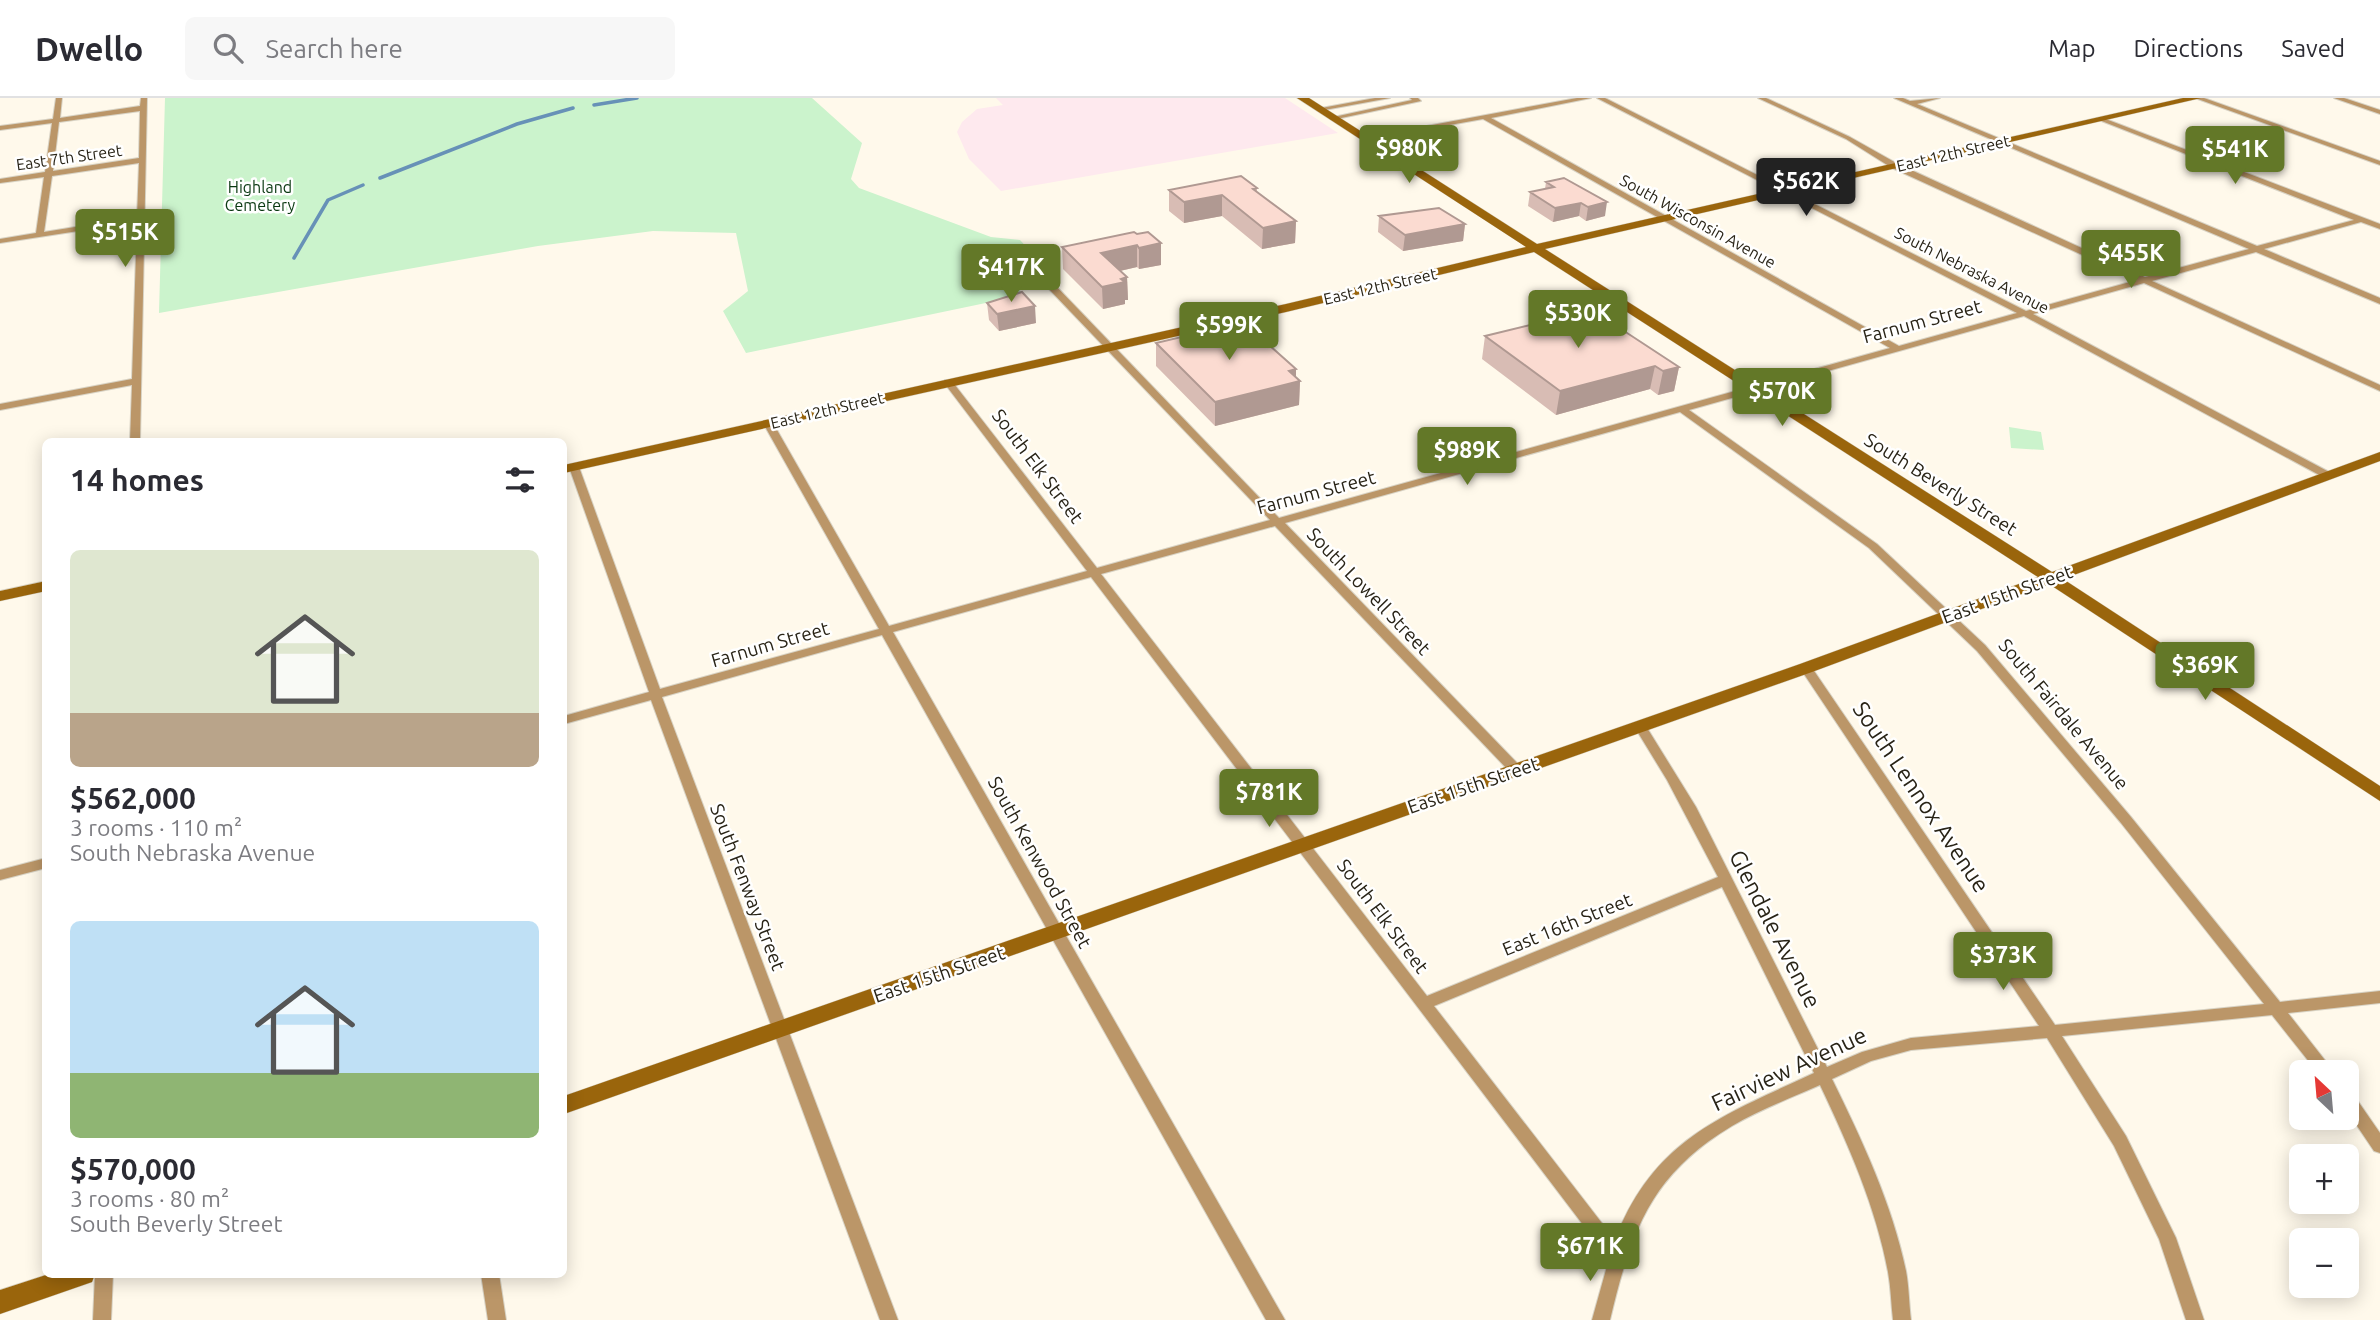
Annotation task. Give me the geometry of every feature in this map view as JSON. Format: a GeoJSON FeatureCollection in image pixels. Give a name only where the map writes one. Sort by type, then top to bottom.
{"type":"FeatureCollection","features":[{"type":"Feature","properties":{"kind":"main road","name":"South Beverly Street"},"geometry":{"type":"LineString","coordinates":[[1302,98],[1532,248],[2051,578],[2380,795]]}},
{"type":"Feature","properties":{"kind":"main road","name":"East 12th Street"},"geometry":{"type":"LineString","coordinates":[[569,468],[1396,282],[1663,217],[2197,98]]}},
{"type":"Feature","properties":{"kind":"main road","name":"East 15th Street"},"geometry":{"type":"LineString","coordinates":[[567,1104],[1806,668],[2380,456]]}},
{"type":"Feature","properties":{"kind":"main road"},"geometry":{"type":"LineString","coordinates":[[0,596],[42,587]]}},
{"type":"Feature","properties":{"kind":"main road"},"geometry":{"type":"LineString","coordinates":[[0,1302],[71,1278]]}},
{"type":"Feature","properties":{"kind":"street"},"geometry":{"type":"LineString","coordinates":[[40,235],[59,98]]}},
{"type":"Feature","properties":{"kind":"street"},"geometry":{"type":"LineString","coordinates":[[1319,109],[1387,98]]}},
{"type":"Feature","properties":{"kind":"street"},"geometry":{"type":"LineString","coordinates":[[1332,118],[1418,101],[1413,98]]}},
{"type":"Feature","properties":{"kind":"street"},"geometry":{"type":"LineString","coordinates":[[1366,138],[1588,98]]}},
{"type":"Feature","properties":{"kind":"street","name":"South Nebraska Avenue"},"geometry":{"type":"LineString","coordinates":[[1600,98],[2024,313],[2327,475]]}},
{"type":"Feature","properties":{"kind":"street"},"geometry":{"type":"LineString","coordinates":[[1761,98],[1848,138],[1895,166],[2380,388]]}},
{"type":"Feature","properties":{"kind":"street"},"geometry":{"type":"LineString","coordinates":[[1897,98],[2380,301]]}},
{"type":"Feature","properties":{"kind":"street"},"geometry":{"type":"LineString","coordinates":[[1910,104],[1937,98]]}},
{"type":"Feature","properties":{"kind":"street"},"geometry":{"type":"LineString","coordinates":[[2197,98],[2380,163]]}},
{"type":"Feature","properties":{"kind":"street"},"geometry":{"type":"LineString","coordinates":[[2337,98],[2380,112]]}},
{"type":"Feature","properties":{"kind":"street"},"geometry":{"type":"LineString","coordinates":[[0,128],[144,103],[135,438]]}},
{"type":"Feature","properties":{"kind":"street","name":"South Wisconsin Avenue"},"geometry":{"type":"LineString","coordinates":[[1485,117],[1896,348]]}},
{"type":"Feature","properties":{"kind":"street"},"geometry":{"type":"LineString","coordinates":[[2101,119],[2380,227]]}},
{"type":"Feature","properties":{"kind":"street","name":"East 7th Street"},"geometry":{"type":"LineString","coordinates":[[0,181],[143,160]]}},
{"type":"Feature","properties":{"kind":"street"},"geometry":{"type":"LineString","coordinates":[[0,241],[141,219]]}},
{"type":"Feature","properties":{"kind":"street","name":"Farnum Street"},"geometry":{"type":"LineString","coordinates":[[567,719],[2361,220]]}},
{"type":"Feature","properties":{"kind":"street","name":"South Lowell Street"},"geometry":{"type":"LineString","coordinates":[[1027,261],[1516,770]]}},
{"type":"Feature","properties":{"kind":"street"},"geometry":{"type":"LineString","coordinates":[[0,407],[136,381]]}},
{"type":"Feature","properties":{"kind":"street","name":"South Elk Street"},"geometry":{"type":"LineString","coordinates":[[948,383],[1616,1255]]}},
{"type":"Feature","properties":{"kind":"street","name":"South Fairdale Avenue"},"geometry":{"type":"LineString","coordinates":[[1683,410],[1873,546],[1949,615],[1981,648],[2117,810],[2317,1060]]}},
{"type":"Feature","properties":{"kind":"street","name":"South Kenwood Street"},"geometry":{"type":"LineString","coordinates":[[768,423],[1276,1320]]}},
{"type":"Feature","properties":{"kind":"street","name":"South Fenway Street"},"geometry":{"type":"LineString","coordinates":[[569,468],[889,1320]]}},
{"type":"Feature","properties":{"kind":"street","name":"South Lennox Avenue"},"geometry":{"type":"LineString","coordinates":[[1806,668],[2052,1032],[2120,1141],[2167,1238],[2195,1320]]}},
{"type":"Feature","properties":{"kind":"street","name":"Glendale Avenue"},"geometry":{"type":"LineString","coordinates":[[1640,726],[1658,752],[1725,880],[1824,1076],[1867,1171],[1896,1269],[1902,1320]]}},
{"type":"Feature","properties":{"kind":"street"},"geometry":{"type":"LineString","coordinates":[[0,875],[42,864]]}},
{"type":"Feature","properties":{"kind":"street","name":"East 16th Street"},"geometry":{"type":"LineString","coordinates":[[1423,1004],[1725,880]]}},
{"type":"Feature","properties":{"kind":"street","name":"Fairview Avenue"},"geometry":{"type":"LineString","coordinates":[[1616,1255],[1636,1208],[1649,1189],[1688,1147],[1728,1120],[1875,1053],[1911,1044],[2052,1032],[2380,997]]}},
{"type":"Feature","properties":{"kind":"street"},"geometry":{"type":"LineString","coordinates":[[2359,1116],[2380,1146]]}},
{"type":"Feature","properties":{"kind":"street"},"geometry":{"type":"LineString","coordinates":[[1601,1320],[1616,1255]]}},
{"type":"Feature","properties":{"kind":"street"},"geometry":{"type":"LineString","coordinates":[[102,1320],[104,1278]]}},
{"type":"Feature","properties":{"kind":"street"},"geometry":{"type":"LineString","coordinates":[[491,1278],[497,1320]]}},
{"type":"Feature","properties":{"kind":"shaded area"},"geometry":{"type":"Polygon","coordinates":[[[996,98],[1285,98],[1338,133],[1001,191],[969,159],[957,132],[962,122],[977,109],[1003,105],[996,98]]]}},
{"type":"Feature","properties":{"kind":"green space","name":"Highland Cemetery"},"geometry":{"type":"Polygon","coordinates":[[[165,98],[812,98],[862,143],[851,179],[859,188],[991,237],[1020,240],[1033,254],[994,262],[1024,295],[746,353],[723,311],[748,291],[736,233],[653,231],[538,246],[159,313],[165,98]]]}},
{"type":"Feature","properties":{"kind":"green space"},"geometry":{"type":"Polygon","coordinates":[[[2009,427],[2041,432],[2044,450],[2011,448],[2009,427]]]}},
{"type":"Feature","properties":{"kind":"building"},"geometry":{"type":"Polygon","coordinates":[[[1241,176],[1257,188],[1253,189],[1296,221],[1263,228],[1222,195],[1184,202],[1169,190],[1241,176]]]}},
{"type":"Feature","properties":{"kind":"building"},"geometry":{"type":"Polygon","coordinates":[[[1564,178],[1607,202],[1588,207],[1581,203],[1555,208],[1530,192],[1554,187],[1546,182],[1564,178]]]}},
{"type":"Feature","properties":{"kind":"building"},"geometry":{"type":"Polygon","coordinates":[[[1439,208],[1465,224],[1405,235],[1379,216],[1439,208]]]}},
{"type":"Feature","properties":{"kind":"building"},"geometry":{"type":"Polygon","coordinates":[[[1134,232],[1148,232],[1161,243],[1101,253],[1127,277],[1121,279],[1125,282],[1102,287],[1062,247],[1134,232]]]}},
{"type":"Feature","properties":{"kind":"building"},"geometry":{"type":"Polygon","coordinates":[[[1022,292],[1035,306],[997,314],[987,303],[1022,292]]]}},
{"type":"Feature","properties":{"kind":"building"},"geometry":{"type":"Polygon","coordinates":[[[1592,310],[1679,367],[1663,371],[1655,366],[1560,391],[1485,336],[1592,310]]]}},
{"type":"Feature","properties":{"kind":"building"},"geometry":{"type":"Polygon","coordinates":[[[1236,324],[1251,337],[1259,336],[1296,369],[1289,371],[1300,381],[1215,402],[1156,343],[1236,324]]]}},
{"type":"Feature","properties":{"kind":"waterway"},"geometry":{"type":"LineString","coordinates":[[594,105],[637,98]]}},
{"type":"Feature","properties":{"kind":"waterway"},"geometry":{"type":"LineString","coordinates":[[380,178],[517,124],[573,108]]}},
{"type":"Feature","properties":{"kind":"waterway"},"geometry":{"type":"LineString","coordinates":[[294,258],[328,200],[363,185]]}}]}
